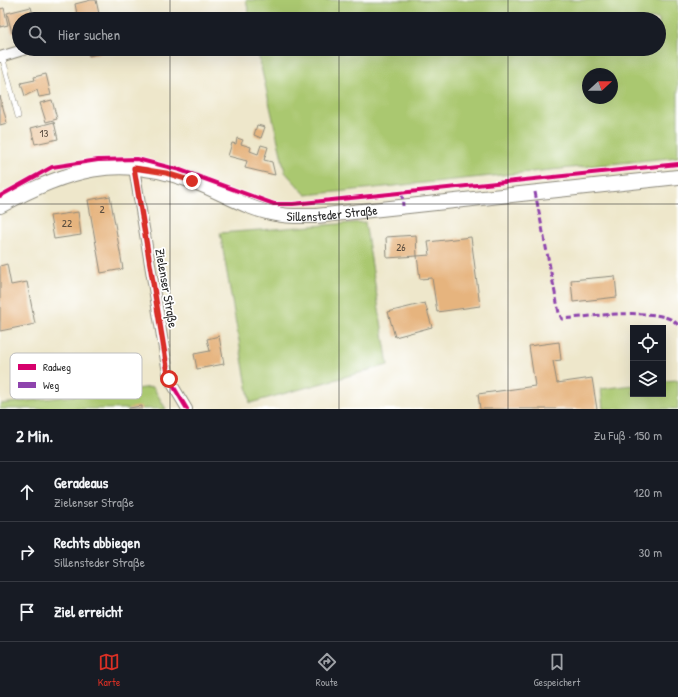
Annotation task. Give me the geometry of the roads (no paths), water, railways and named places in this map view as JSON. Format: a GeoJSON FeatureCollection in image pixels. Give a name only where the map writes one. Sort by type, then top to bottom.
{"type":"FeatureCollection","features":[{"type":"Feature","properties":{"kind":"main road","name":"Sillensteder Straße"},"geometry":{"type":"LineString","coordinates":[[0,206],[47,182],[73,173],[98,168],[134,168],[166,173],[185,179],[254,208],[276,214],[295,216],[316,216],[678,176]]}},
{"type":"Feature","properties":{"kind":"street"},"geometry":{"type":"LineString","coordinates":[[1,56],[12,53]]}},
{"type":"Feature","properties":{"kind":"street","name":"Zielenser Straße"},"geometry":{"type":"LineString","coordinates":[[134,168],[169,379],[187,409]]}},
{"type":"Feature","properties":{"kind":"lane"},"geometry":{"type":"LineString","coordinates":[[1,56],[18,116]]}}]}
